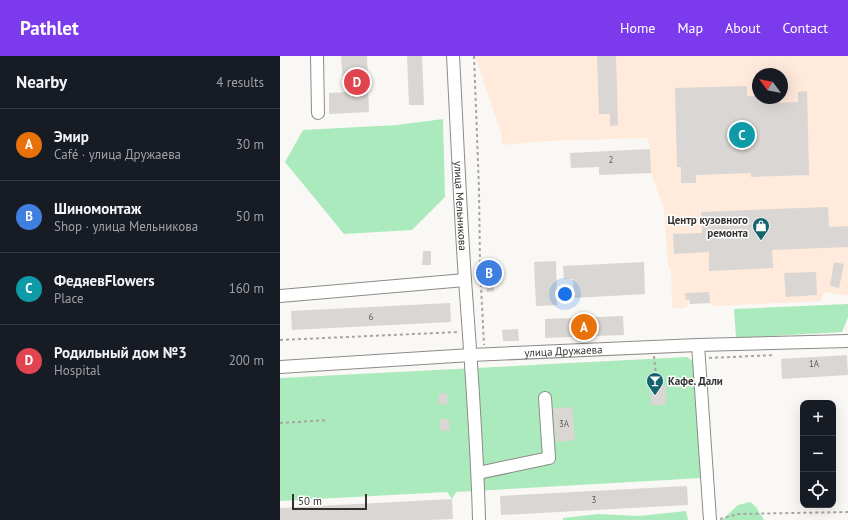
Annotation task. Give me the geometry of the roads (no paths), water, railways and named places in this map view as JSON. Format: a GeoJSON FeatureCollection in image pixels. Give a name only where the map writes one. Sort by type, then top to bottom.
{"type":"FeatureCollection","features":[{"type":"Feature","properties":{"kind":"street"},"geometry":{"type":"LineString","coordinates":[[317,56],[318,113]]}},
{"type":"Feature","properties":{"kind":"street","name":"улица Мельникова"},"geometry":{"type":"LineString","coordinates":[[453,56],[465,280],[478,473],[479,520]]}},
{"type":"Feature","properties":{"kind":"street"},"geometry":{"type":"LineString","coordinates":[[280,296],[465,280]]}},
{"type":"Feature","properties":{"kind":"street","name":"улица Дружаева"},"geometry":{"type":"LineString","coordinates":[[280,368],[471,355],[698,345],[848,341]]}},
{"type":"Feature","properties":{"kind":"street"},"geometry":{"type":"LineString","coordinates":[[698,345],[710,520]]}},
{"type":"Feature","properties":{"kind":"street"},"geometry":{"type":"LineString","coordinates":[[478,473],[549,458],[546,398]]}},
{"type":"Feature","properties":{"kind":"place","name":"Родильный дом №3"},"geometry":{"type":"Point","coordinates":[357,82]}},
{"type":"Feature","properties":{"kind":"place","name":"ФедяевFlowers"},"geometry":{"type":"Point","coordinates":[742,135]}},
{"type":"Feature","properties":{"kind":"place","name":"Центр кузовного ремонта"},"geometry":{"type":"Point","coordinates":[761,241]}},
{"type":"Feature","properties":{"kind":"place","name":"Шиномонтаж"},"geometry":{"type":"Point","coordinates":[489,273]}},
{"type":"Feature","properties":{"kind":"place","name":"Эмир"},"geometry":{"type":"Point","coordinates":[584,327]}},
{"type":"Feature","properties":{"kind":"place","name":"Кафе. Дали"},"geometry":{"type":"Point","coordinates":[655,396]}}]}
